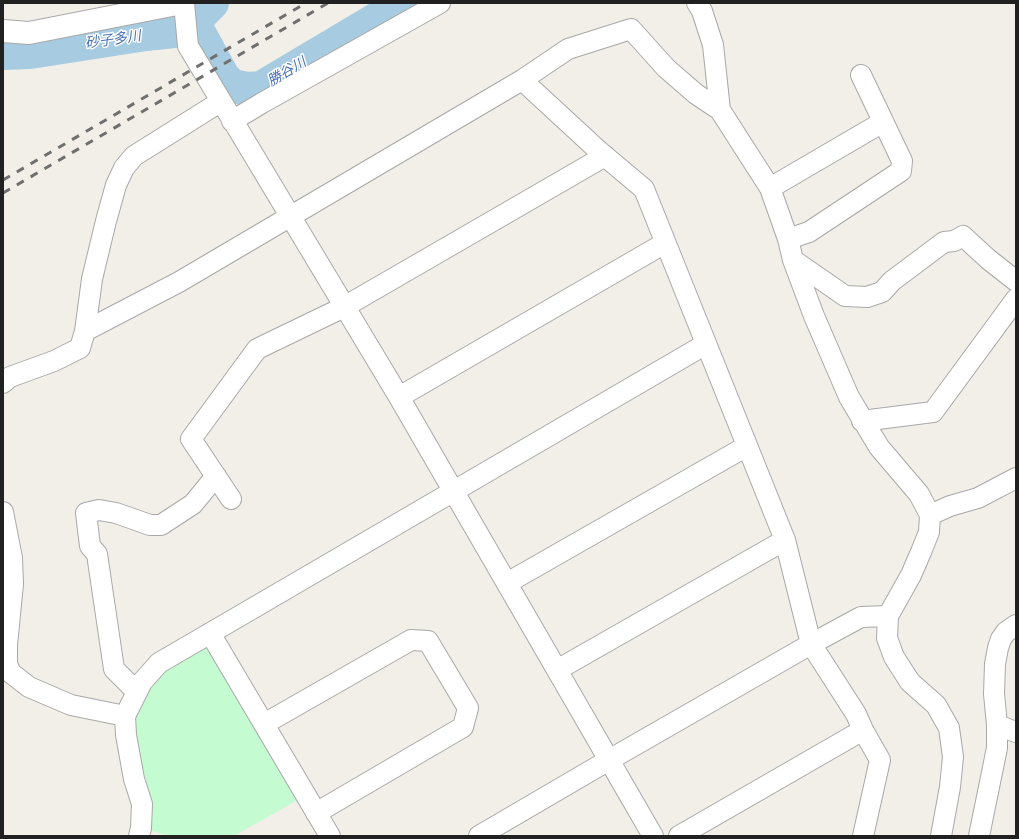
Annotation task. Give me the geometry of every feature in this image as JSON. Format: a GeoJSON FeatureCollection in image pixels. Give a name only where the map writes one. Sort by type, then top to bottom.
{"type":"FeatureCollection","features":[{"type":"Feature","properties":{"kind":"street"},"geometry":{"type":"LineString","coordinates":[[3,31],[29,33],[183,3],[188,46],[220,102],[399,397],[653,836]]}},
{"type":"Feature","properties":{"kind":"street"},"geometry":{"type":"LineString","coordinates":[[232,121],[440,3]]}},
{"type":"Feature","properties":{"kind":"street"},"geometry":{"type":"LineString","coordinates":[[697,3],[702,11],[713,46],[720,110]]}},
{"type":"Feature","properties":{"kind":"street"},"geometry":{"type":"LineString","coordinates":[[85,331],[179,282],[522,80],[568,49],[631,29],[666,68],[696,94],[720,110],[770,188],[788,239],[793,260],[814,316],[849,397],[862,421],[879,447],[919,494],[930,515],[929,532],[921,552],[911,575],[888,616],[887,638],[894,657],[910,682],[936,706],[949,728],[953,757],[950,787],[941,836]]}},
{"type":"Feature","properties":{"kind":"street"},"geometry":{"type":"LineString","coordinates":[[788,239],[809,232],[900,171],[902,161],[860,75]]}},
{"type":"Feature","properties":{"kind":"street"},"geometry":{"type":"LineString","coordinates":[[522,80],[644,190],[785,540],[811,644],[856,714],[880,760],[863,836]]}},
{"type":"Feature","properties":{"kind":"street"},"geometry":{"type":"LineString","coordinates":[[3,382],[10,377],[54,361],[80,348],[85,331],[92,279],[100,243],[116,185],[124,168],[134,156],[220,102]]}},
{"type":"Feature","properties":{"kind":"street"},"geometry":{"type":"LineString","coordinates":[[770,188],[883,122]]}},
{"type":"Feature","properties":{"kind":"street"},"geometry":{"type":"LineString","coordinates":[[231,499],[191,440],[257,349],[344,307],[605,156]]}},
{"type":"Feature","properties":{"kind":"street"},"geometry":{"type":"LineString","coordinates":[[793,260],[845,296],[867,297],[882,292],[892,281],[944,242],[954,241],[964,236],[988,259],[1016,281]]}},
{"type":"Feature","properties":{"kind":"street"},"geometry":{"type":"LineString","coordinates":[[399,397],[665,243]]}},
{"type":"Feature","properties":{"kind":"street"},"geometry":{"type":"LineString","coordinates":[[862,421],[933,412],[1016,299]]}},
{"type":"Feature","properties":{"kind":"street"},"geometry":{"type":"LineString","coordinates":[[139,836],[141,828],[142,804],[134,779],[126,735],[125,716],[136,691],[142,682],[159,664],[706,344]]}},
{"type":"Feature","properties":{"kind":"street"},"geometry":{"type":"LineString","coordinates":[[507,583],[747,446]]}},
{"type":"Feature","properties":{"kind":"street"},"geometry":{"type":"LineString","coordinates":[[136,691],[114,669],[97,554],[90,546],[86,513],[99,510],[116,513],[150,525],[161,525],[193,504],[216,476]]}},
{"type":"Feature","properties":{"kind":"street"},"geometry":{"type":"LineString","coordinates":[[930,515],[950,506],[978,498],[1016,478]]}},
{"type":"Feature","properties":{"kind":"street"},"geometry":{"type":"LineString","coordinates":[[3,512],[12,558],[13,584],[6,645],[7,664],[11,673],[29,687],[71,706],[125,716]]}},
{"type":"Feature","properties":{"kind":"street"},"geometry":{"type":"LineString","coordinates":[[557,670],[785,540]]}},
{"type":"Feature","properties":{"kind":"street"},"geometry":{"type":"LineString","coordinates":[[479,836],[860,617],[888,616]]}},
{"type":"Feature","properties":{"kind":"street"},"geometry":{"type":"LineString","coordinates":[[979,836],[997,748],[997,725],[993,680],[998,648],[1006,632],[1016,626]]}},
{"type":"Feature","properties":{"kind":"street"},"geometry":{"type":"LineString","coordinates":[[210,633],[330,836]]}},
{"type":"Feature","properties":{"kind":"street"},"geometry":{"type":"LineString","coordinates":[[264,724],[412,640],[428,641],[468,708],[463,726],[316,813]]}},
{"type":"Feature","properties":{"kind":"street"},"geometry":{"type":"LineString","coordinates":[[997,725],[1016,732]]}},
{"type":"Feature","properties":{"kind":"street"},"geometry":{"type":"LineString","coordinates":[[679,836],[863,730]]}},
{"type":"Feature","properties":{"kind":"green space"},"geometry":{"type":"Polygon","coordinates":[[[222,634],[303,797],[234,836],[168,836],[147,829],[129,732],[146,682],[222,634]]]}},
{"type":"Feature","properties":{"kind":"waterway","name":"砂子多川"},"geometry":{"type":"LineString","coordinates":[[3,53],[30,52],[174,31],[193,22],[212,3]]}},
{"type":"Feature","properties":{"kind":"waterway","name":"勝谷川"},"geometry":{"type":"LineString","coordinates":[[193,22],[223,77],[232,86],[247,89],[261,88],[404,3]]}},
{"type":"Feature","properties":{"kind":"railway"},"geometry":{"type":"LineString","coordinates":[[3,180],[306,3]]}},
{"type":"Feature","properties":{"kind":"railway"},"geometry":{"type":"LineString","coordinates":[[3,193],[328,3]]}}]}
